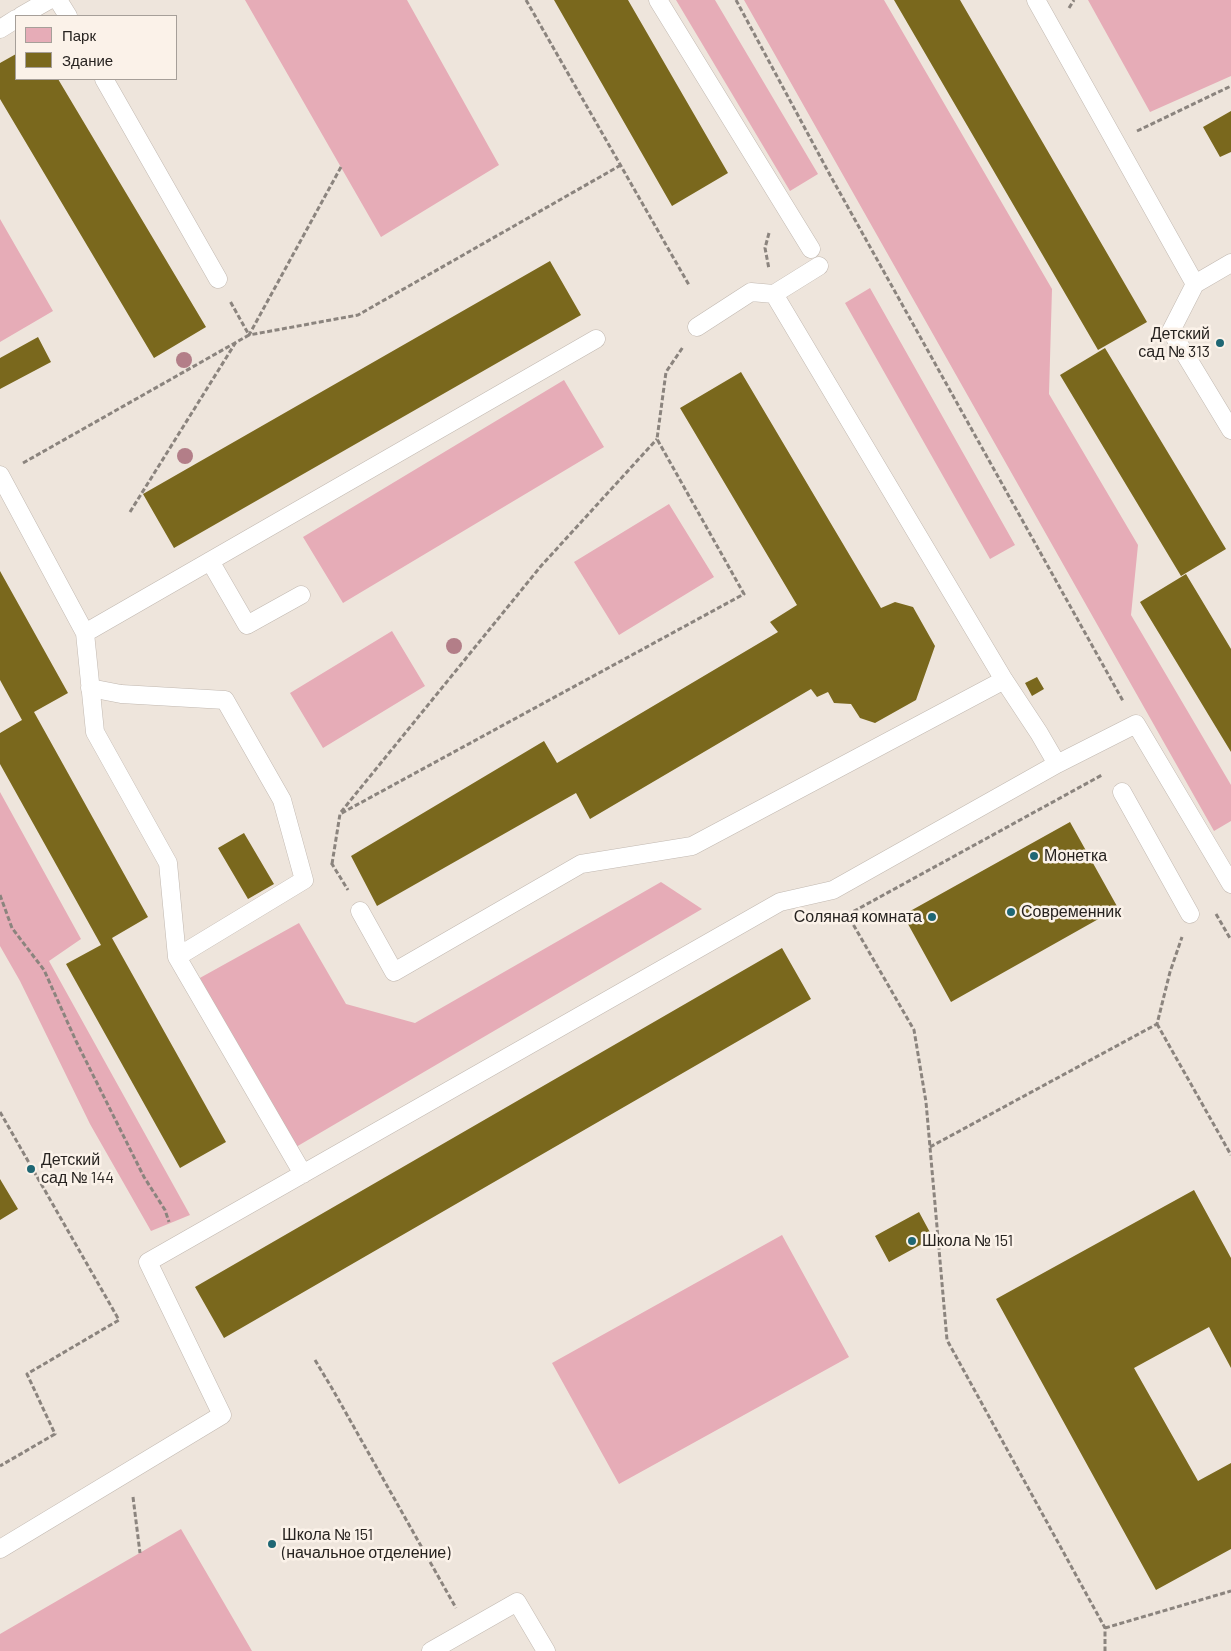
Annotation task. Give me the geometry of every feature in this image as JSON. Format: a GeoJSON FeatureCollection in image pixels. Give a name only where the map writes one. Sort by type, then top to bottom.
{"type":"FeatureCollection","features":[{"type":"Feature","properties":{"kind":"lane"},"geometry":{"type":"LineString","coordinates":[[23,15],[49,0]]}},
{"type":"Feature","properties":{"kind":"lane"},"geometry":{"type":"LineString","coordinates":[[58,0],[67,15]]}},
{"type":"Feature","properties":{"kind":"lane"},"geometry":{"type":"LineString","coordinates":[[658,0],[811,249]]}},
{"type":"Feature","properties":{"kind":"lane"},"geometry":{"type":"LineString","coordinates":[[1036,0],[1195,284]]}},
{"type":"Feature","properties":{"kind":"lane"},"geometry":{"type":"LineString","coordinates":[[0,29],[15,20]]}},
{"type":"Feature","properties":{"kind":"lane"},"geometry":{"type":"LineString","coordinates":[[105,80],[218,279]]}},
{"type":"Feature","properties":{"kind":"lane"},"geometry":{"type":"LineString","coordinates":[[1231,263],[1195,284],[1171,331],[1231,430]]}},
{"type":"Feature","properties":{"kind":"lane"},"geometry":{"type":"LineString","coordinates":[[697,326],[751,292],[774,294],[819,266]]}},
{"type":"Feature","properties":{"kind":"lane"},"geometry":{"type":"LineString","coordinates":[[774,294],[1004,680],[1057,764]]}},
{"type":"Feature","properties":{"kind":"lane"},"geometry":{"type":"LineString","coordinates":[[85,633],[596,339]]}},
{"type":"Feature","properties":{"kind":"lane"},"geometry":{"type":"LineString","coordinates":[[0,476],[85,633],[95,732],[168,863],[178,957],[302,1174]]}},
{"type":"Feature","properties":{"kind":"lane"},"geometry":{"type":"LineString","coordinates":[[210,561],[246,625],[301,595]]}},
{"type":"Feature","properties":{"kind":"lane"},"geometry":{"type":"LineString","coordinates":[[360,911],[394,972],[581,864],[692,846],[1004,680]]}},
{"type":"Feature","properties":{"kind":"lane"},"geometry":{"type":"LineString","coordinates":[[90,688],[121,694],[224,700],[282,800],[304,880],[178,957]]}},
{"type":"Feature","properties":{"kind":"lane"},"geometry":{"type":"LineString","coordinates":[[0,1549],[222,1415],[148,1262],[780,902],[833,890],[1057,764],[1136,724],[1231,884]]}},
{"type":"Feature","properties":{"kind":"lane"},"geometry":{"type":"LineString","coordinates":[[1122,792],[1190,914]]}},
{"type":"Feature","properties":{"kind":"lane"},"geometry":{"type":"LineString","coordinates":[[431,1651],[517,1602],[546,1651]]}},
{"type":"Feature","properties":{"kind":"path"},"geometry":{"type":"LineString","coordinates":[[526,0],[689,285]]}},
{"type":"Feature","properties":{"kind":"path"},"geometry":{"type":"LineString","coordinates":[[736,0],[830,175],[1136,724]]}},
{"type":"Feature","properties":{"kind":"path"},"geometry":{"type":"LineString","coordinates":[[1114,141],[1231,86]]}},
{"type":"Feature","properties":{"kind":"path"},"geometry":{"type":"LineString","coordinates":[[0,476],[249,335],[358,315],[621,165]]}},
{"type":"Feature","properties":{"kind":"path"},"geometry":{"type":"LineString","coordinates":[[249,335],[341,167]]}},
{"type":"Feature","properties":{"kind":"path"},"geometry":{"type":"LineString","coordinates":[[769,233],[765,248],[774,294]]}},
{"type":"Feature","properties":{"kind":"path"},"geometry":{"type":"LineString","coordinates":[[218,279],[249,335]]}},
{"type":"Feature","properties":{"kind":"path"},"geometry":{"type":"LineString","coordinates":[[360,911],[332,864],[340,814],[541,566],[657,439],[666,372],[697,326]]}},
{"type":"Feature","properties":{"kind":"path"},"geometry":{"type":"LineString","coordinates":[[130,512],[236,342]]}},
{"type":"Feature","properties":{"kind":"path"},"geometry":{"type":"LineString","coordinates":[[340,814],[744,594],[657,439]]}},
{"type":"Feature","properties":{"kind":"path"},"geometry":{"type":"LineString","coordinates":[[847,915],[1105,774]]}},
{"type":"Feature","properties":{"kind":"path"},"geometry":{"type":"LineString","coordinates":[[304,880],[332,864]]}},
{"type":"Feature","properties":{"kind":"path"},"geometry":{"type":"LineString","coordinates":[[833,890],[914,1030],[926,1102],[947,1340],[1105,1628],[1105,1651]]}},
{"type":"Feature","properties":{"kind":"path"},"geometry":{"type":"LineString","coordinates":[[0,895],[12,928],[44,970],[76,1041],[180,1244]]}},
{"type":"Feature","properties":{"kind":"path"},"geometry":{"type":"LineString","coordinates":[[1213,908],[1231,940]]}},
{"type":"Feature","properties":{"kind":"path"},"geometry":{"type":"LineString","coordinates":[[1190,914],[1170,972],[1157,1024],[1231,1155]]}},
{"type":"Feature","properties":{"kind":"path"},"geometry":{"type":"LineString","coordinates":[[930,1147],[1157,1024]]}},
{"type":"Feature","properties":{"kind":"path"},"geometry":{"type":"LineString","coordinates":[[0,1112],[119,1320],[27,1374],[56,1434],[0,1466]]}},
{"type":"Feature","properties":{"kind":"path"},"geometry":{"type":"LineString","coordinates":[[314,1360],[333,1390],[468,1630]]}},
{"type":"Feature","properties":{"kind":"path"},"geometry":{"type":"LineString","coordinates":[[128,1471],[135,1505],[140,1553]]}},
{"type":"Feature","properties":{"kind":"path"},"geometry":{"type":"LineString","coordinates":[[1105,1628],[1231,1591]]}},
{"type":"Feature","properties":{"kind":"green space"},"geometry":{"type":"Polygon","coordinates":[[[245,0],[407,0],[499,165],[381,237],[245,0]]]}},
{"type":"Feature","properties":{"kind":"green space"},"geometry":{"type":"Polygon","coordinates":[[[676,0],[715,0],[818,174],[790,191],[676,0]]]}},
{"type":"Feature","properties":{"kind":"green space"},"geometry":{"type":"Polygon","coordinates":[[[744,0],[884,0],[1052,289],[1049,394],[1138,545],[1131,615],[1231,785],[1231,821],[1214,831],[744,0]]]}},
{"type":"Feature","properties":{"kind":"green space"},"geometry":{"type":"Polygon","coordinates":[[[1088,0],[1231,0],[1231,76],[1150,112],[1088,0]]]}},
{"type":"Feature","properties":{"kind":"green space"},"geometry":{"type":"Polygon","coordinates":[[[0,219],[53,311],[0,342],[0,219]]]}},
{"type":"Feature","properties":{"kind":"green space"},"geometry":{"type":"Polygon","coordinates":[[[870,288],[1015,545],[990,559],[845,303],[870,288]]]}},
{"type":"Feature","properties":{"kind":"green space"},"geometry":{"type":"Polygon","coordinates":[[[564,380],[604,447],[343,603],[303,537],[564,380]]]}},
{"type":"Feature","properties":{"kind":"green space"},"geometry":{"type":"Polygon","coordinates":[[[669,504],[714,577],[619,635],[574,562],[669,504]]]}},
{"type":"Feature","properties":{"kind":"green space"},"geometry":{"type":"Polygon","coordinates":[[[392,631],[425,686],[323,748],[290,693],[392,631]]]}},
{"type":"Feature","properties":{"kind":"green space"},"geometry":{"type":"Polygon","coordinates":[[[0,792],[81,939],[49,961],[190,1215],[151,1231],[90,1124],[20,981],[0,946],[0,792]]]}},
{"type":"Feature","properties":{"kind":"green space"},"geometry":{"type":"Polygon","coordinates":[[[661,882],[702,909],[296,1147],[198,979],[299,923],[346,1004],[415,1023],[661,882]]]}},
{"type":"Feature","properties":{"kind":"green space"},"geometry":{"type":"Polygon","coordinates":[[[782,1235],[849,1357],[619,1484],[552,1363],[782,1235]]]}},
{"type":"Feature","properties":{"kind":"green space"},"geometry":{"type":"Polygon","coordinates":[[[181,1529],[252,1651],[0,1651],[0,1634],[181,1529]]]}},
{"type":"Feature","properties":{"kind":"building"},"geometry":{"type":"Polygon","coordinates":[[[554,0],[628,0],[728,173],[672,206],[554,0]]]}},
{"type":"Feature","properties":{"kind":"building"},"geometry":{"type":"Polygon","coordinates":[[[894,0],[960,0],[1147,322],[1098,350],[894,0]]]}},
{"type":"Feature","properties":{"kind":"building"},"geometry":{"type":"Polygon","coordinates":[[[15,55],[15,80],[59,80],[206,327],[154,358],[0,99],[0,63],[15,55]]]}},
{"type":"Feature","properties":{"kind":"building"},"geometry":{"type":"Polygon","coordinates":[[[1231,111],[1231,152],[1220,157],[1203,127],[1231,111]]]}},
{"type":"Feature","properties":{"kind":"building"},"geometry":{"type":"Polygon","coordinates":[[[550,261],[581,315],[174,548],[143,494],[550,261]]]}},
{"type":"Feature","properties":{"kind":"building"},"geometry":{"type":"Polygon","coordinates":[[[38,337],[51,362],[0,389],[0,358],[38,337]]]}},
{"type":"Feature","properties":{"kind":"building"},"geometry":{"type":"Polygon","coordinates":[[[1105,348],[1226,549],[1181,576],[1060,375],[1105,348]]]}},
{"type":"Feature","properties":{"kind":"building"},"geometry":{"type":"Polygon","coordinates":[[[741,372],[881,608],[895,602],[913,607],[935,646],[916,700],[875,723],[860,718],[851,704],[834,703],[828,692],[817,697],[811,689],[590,819],[576,793],[377,906],[351,856],[544,741],[557,763],[778,632],[770,622],[797,605],[680,408],[741,372]]]}},
{"type":"Feature","properties":{"kind":"building"},"geometry":{"type":"Polygon","coordinates":[[[0,571],[68,693],[34,712],[148,917],[112,938],[226,1142],[180,1168],[66,964],[101,945],[0,764],[0,733],[22,720],[0,680],[0,571]]]}},
{"type":"Feature","properties":{"kind":"building"},"geometry":{"type":"Polygon","coordinates":[[[1186,574],[1231,649],[1231,752],[1140,602],[1186,574]]]}},
{"type":"Feature","properties":{"kind":"building"},"geometry":{"type":"Polygon","coordinates":[[[1037,677],[1044,689],[1032,696],[1025,683],[1037,677]]]}},
{"type":"Feature","properties":{"kind":"building","name":"Современник"},"geometry":{"type":"Polygon","coordinates":[[[1070,822],[1118,908],[951,1002],[903,915],[1070,822]]]}},
{"type":"Feature","properties":{"kind":"building"},"geometry":{"type":"Polygon","coordinates":[[[244,833],[274,884],[248,899],[218,848],[244,833]]]}},
{"type":"Feature","properties":{"kind":"building"},"geometry":{"type":"Polygon","coordinates":[[[782,948],[811,999],[224,1338],[195,1287],[782,948]]]}},
{"type":"Feature","properties":{"kind":"building"},"geometry":{"type":"Polygon","coordinates":[[[0,1179],[18,1209],[0,1220],[0,1179]]]}},
{"type":"Feature","properties":{"kind":"building"},"geometry":{"type":"Polygon","coordinates":[[[1194,1190],[1231,1258],[1231,1368],[1209,1327],[1134,1368],[1198,1481],[1231,1463],[1231,1549],[1156,1590],[996,1299],[1194,1190]]]}},
{"type":"Feature","properties":{"kind":"building"},"geometry":{"type":"Polygon","coordinates":[[[919,1212],[933,1238],[889,1262],[875,1236],[919,1212]]]}},
{"type":"Feature","properties":{"kind":"place","name":"Детский сад № 313"},"geometry":{"type":"Point","coordinates":[1220,343]}},
{"type":"Feature","properties":{"kind":"place","name":"Монетка"},"geometry":{"type":"Point","coordinates":[1034,856]}},
{"type":"Feature","properties":{"kind":"place","name":"Современник"},"geometry":{"type":"Point","coordinates":[1011,912]}},
{"type":"Feature","properties":{"kind":"place","name":"Соляная комната"},"geometry":{"type":"Point","coordinates":[932,917]}},
{"type":"Feature","properties":{"kind":"place","name":"Детский сад № 144"},"geometry":{"type":"Point","coordinates":[31,1169]}},
{"type":"Feature","properties":{"kind":"place","name":"Школа № 151"},"geometry":{"type":"Point","coordinates":[912,1241]}},
{"type":"Feature","properties":{"kind":"place","name":"Школа № 151 (начальное отделение)"},"geometry":{"type":"Point","coordinates":[272,1544]}}]}
